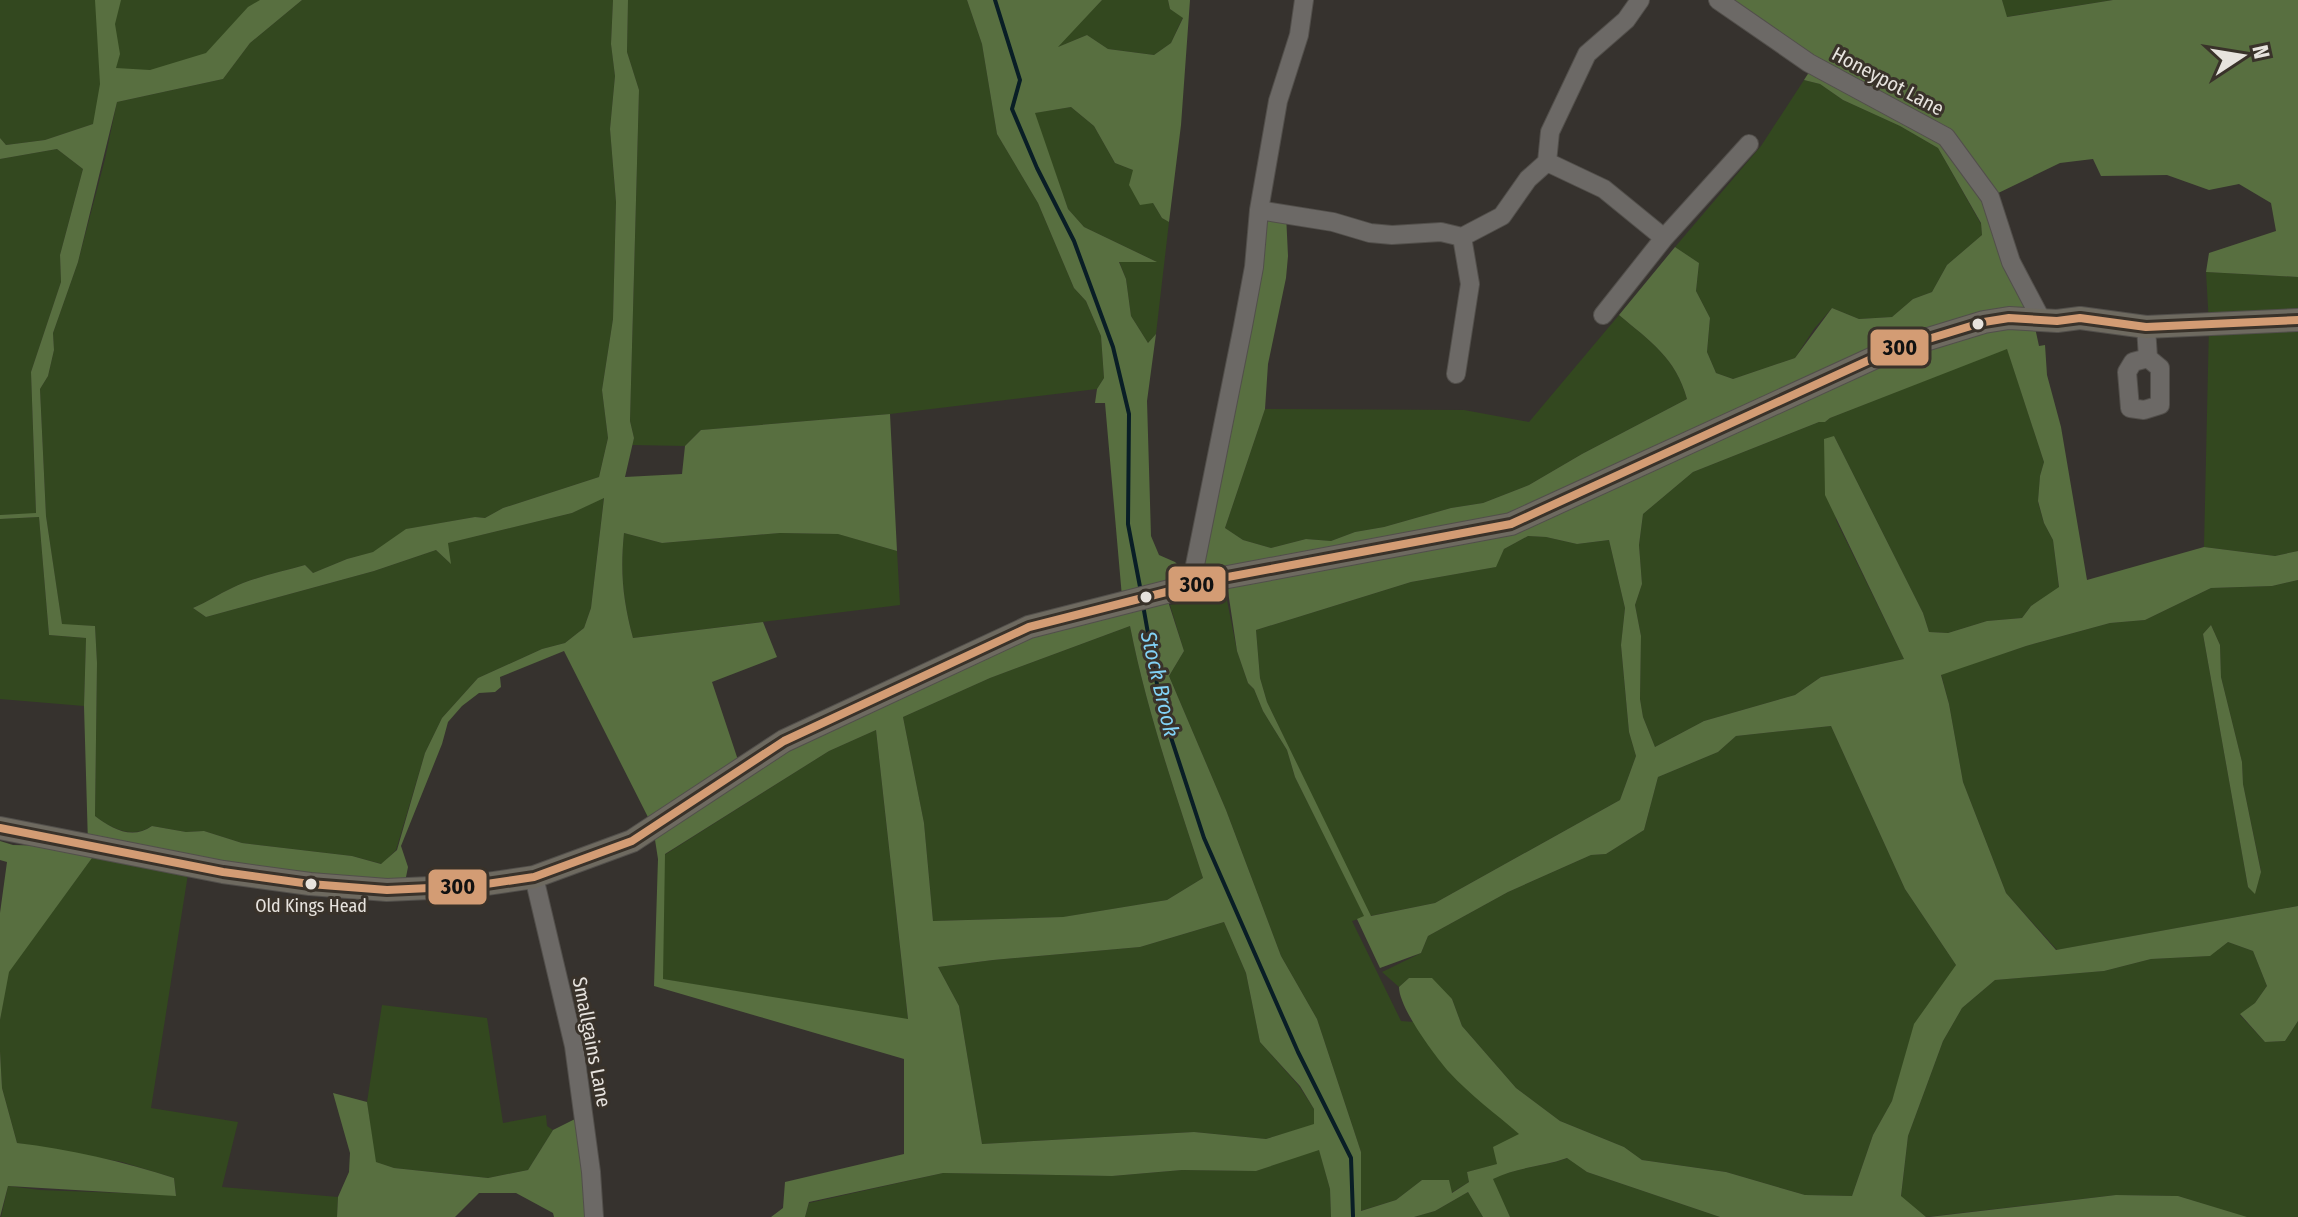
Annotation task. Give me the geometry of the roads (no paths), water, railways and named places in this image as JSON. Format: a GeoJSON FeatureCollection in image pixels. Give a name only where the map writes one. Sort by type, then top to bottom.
{"type":"FeatureCollection","features":[{"type":"Feature","properties":{"kind":"main road"},"geometry":{"type":"LineString","coordinates":[[0,828],[209,870],[310,884],[387,890],[473,886],[534,877],[632,841],[784,741],[1029,627],[1191,585],[1511,524],[1889,351],[1984,322],[2009,318],[2057,321],[2080,318],[2146,327],[2298,320]]}},
{"type":"Feature","properties":{"kind":"street"},"geometry":{"type":"LineString","coordinates":[[1191,585],[1254,267],[1259,210],[1278,101],[1299,35],[1304,0]]}},
{"type":"Feature","properties":{"kind":"street"},"geometry":{"type":"LineString","coordinates":[[1259,210],[1333,222],[1370,233],[1441,232],[1462,237],[1502,216],[1528,179],[1547,162],[1550,132],[1587,54],[1626,20],[1640,0]]}},
{"type":"Feature","properties":{"kind":"street","name":"Honeypot Lane"},"geometry":{"type":"LineString","coordinates":[[1718,0],[1809,63],[1946,137],[1990,197],[2011,262],[2041,319]]}},
{"type":"Feature","properties":{"kind":"street"},"geometry":{"type":"LineString","coordinates":[[1603,315],[1664,238],[1749,144]]}},
{"type":"Feature","properties":{"kind":"street"},"geometry":{"type":"LineString","coordinates":[[1547,162],[1604,189],[1664,238]]}},
{"type":"Feature","properties":{"kind":"street"},"geometry":{"type":"LineString","coordinates":[[1456,374],[1470,284],[1462,237]]}},
{"type":"Feature","properties":{"kind":"street"},"geometry":{"type":"LineString","coordinates":[[2146,327],[2148,358]]}},
{"type":"Feature","properties":{"kind":"street","name":"Smallgains Lane"},"geometry":{"type":"LineString","coordinates":[[534,877],[574,1046],[594,1217]]}},
{"type":"Feature","properties":{"kind":"waterway","name":"Stock Brook"},"geometry":{"type":"LineString","coordinates":[[995,0],[1020,80],[1012,109],[1037,168],[1074,241],[1113,347],[1129,414],[1128,524],[1141,592]]}},
{"type":"Feature","properties":{"kind":"waterway","name":"Stock Brook"},"geometry":{"type":"LineString","coordinates":[[1143,605],[1161,707],[1204,838],[1298,1052],[1351,1158],[1353,1216]]}},
{"type":"Feature","properties":{"kind":"place","name":"Old Kings Head"},"geometry":{"type":"Point","coordinates":[311,884]}}]}
